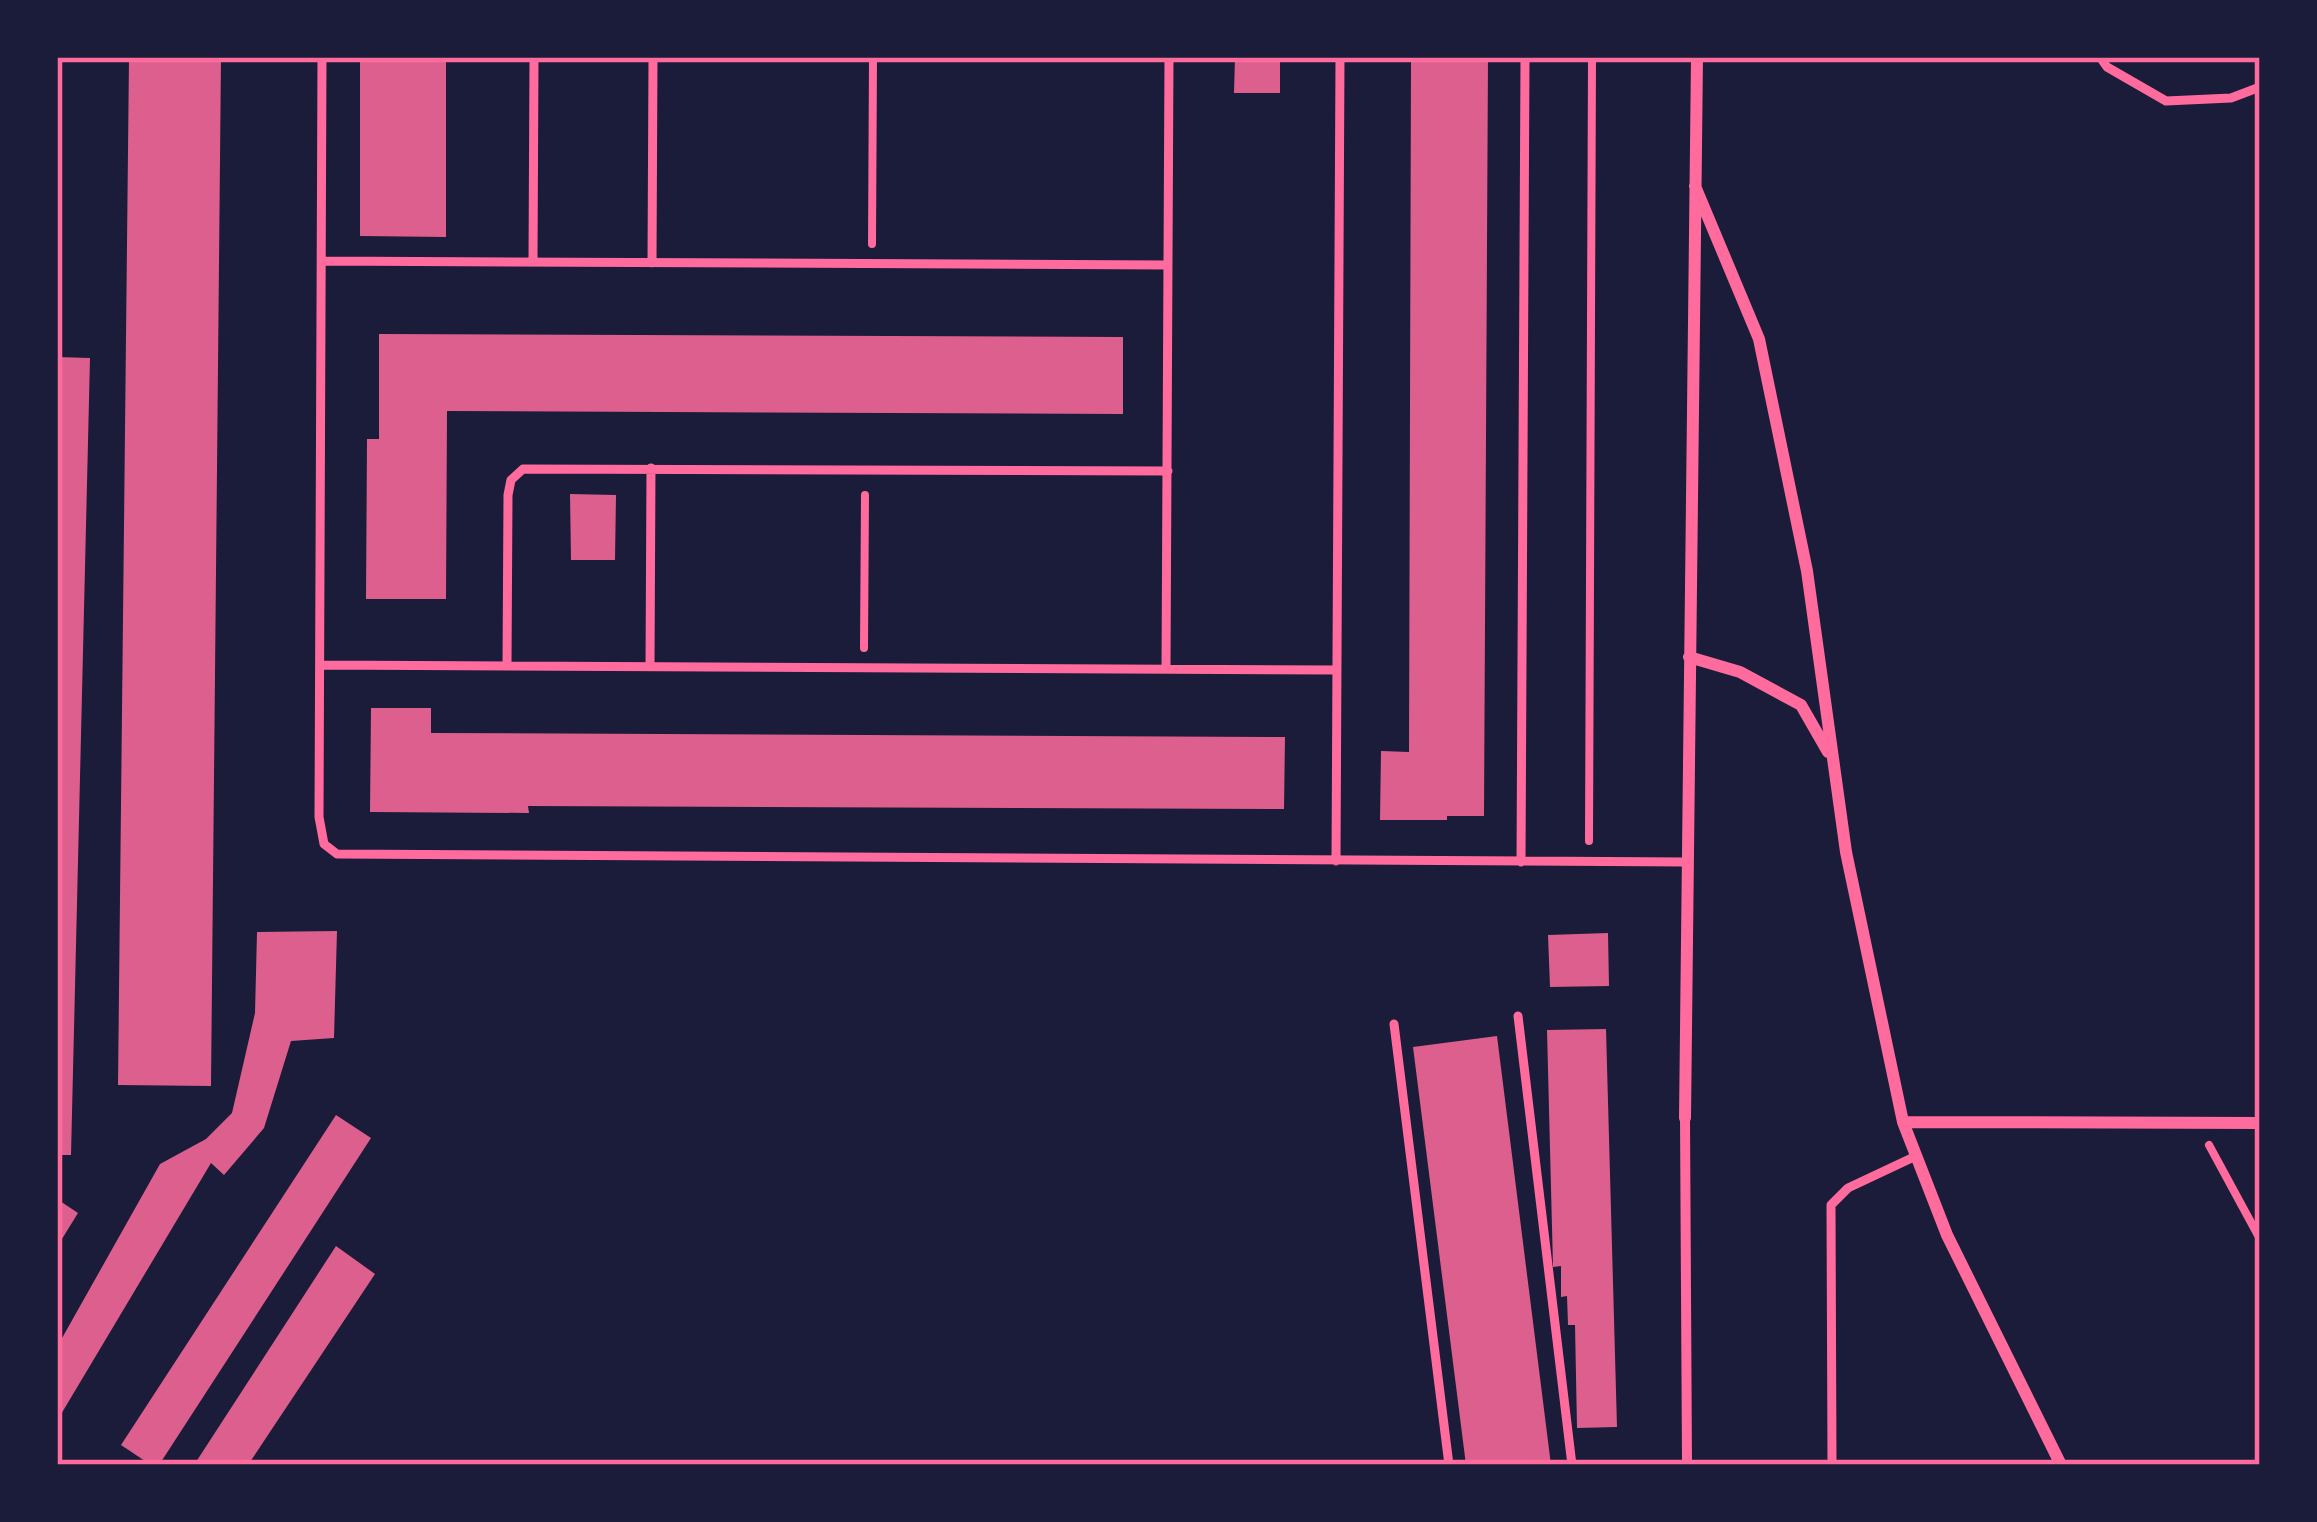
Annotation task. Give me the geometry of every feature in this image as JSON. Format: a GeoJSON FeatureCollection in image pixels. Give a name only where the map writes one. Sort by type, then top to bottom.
{"type":"FeatureCollection","features":[{"type":"Feature","properties":{"kind":"street"},"geometry":{"type":"LineString","coordinates":[[1687,1465],[1686,862],[1696,57]]}},
{"type":"Feature","properties":{"kind":"street"},"geometry":{"type":"LineString","coordinates":[[1695,186],[1759,340],[1807,571],[1854,896],[1903,1122],[1947,1235],[2060,1465]]}},
{"type":"Feature","properties":{"kind":"street"},"geometry":{"type":"LineString","coordinates":[[1689,657],[1740,672],[1802,705],[1832,758]]}},
{"type":"Feature","properties":{"kind":"street"},"geometry":{"type":"LineString","coordinates":[[1903,1122],[2260,1123]]}},
{"type":"Feature","properties":{"kind":"lane"},"geometry":{"type":"LineString","coordinates":[[322,57],[319,817],[324,844],[337,854],[1686,862]]}},
{"type":"Feature","properties":{"kind":"lane"},"geometry":{"type":"LineString","coordinates":[[533,262],[534,57]]}},
{"type":"Feature","properties":{"kind":"lane"},"geometry":{"type":"LineString","coordinates":[[652,57],[652,263]]}},
{"type":"Feature","properties":{"kind":"lane"},"geometry":{"type":"LineString","coordinates":[[1166,669],[1169,57]]}},
{"type":"Feature","properties":{"kind":"lane"},"geometry":{"type":"LineString","coordinates":[[1336,861],[1340,57]]}},
{"type":"Feature","properties":{"kind":"lane"},"geometry":{"type":"LineString","coordinates":[[1521,862],[1525,57]]}},
{"type":"Feature","properties":{"kind":"lane"},"geometry":{"type":"LineString","coordinates":[[2100,57],[2107,68],[2166,101],[2231,98],[2260,87]]}},
{"type":"Feature","properties":{"kind":"lane"},"geometry":{"type":"LineString","coordinates":[[322,262],[1168,266]]}},
{"type":"Feature","properties":{"kind":"lane"},"geometry":{"type":"LineString","coordinates":[[650,468],[650,667]]}},
{"type":"Feature","properties":{"kind":"lane"},"geometry":{"type":"LineString","coordinates":[[507,666],[508,495],[511,480],[523,469],[1168,471]]}},
{"type":"Feature","properties":{"kind":"lane"},"geometry":{"type":"LineString","coordinates":[[320,664],[1337,670]]}},
{"type":"Feature","properties":{"kind":"lane"},"geometry":{"type":"LineString","coordinates":[[1518,1016],[1572,1465]]}},
{"type":"Feature","properties":{"kind":"lane"},"geometry":{"type":"LineString","coordinates":[[1394,1024],[1449,1465]]}},
{"type":"Feature","properties":{"kind":"lane"},"geometry":{"type":"LineString","coordinates":[[1832,1465],[1832,1205],[1848,1189],[1916,1156]]}},
{"type":"Feature","properties":{"kind":"path"},"geometry":{"type":"LineString","coordinates":[[872,264],[873,57]]}},
{"type":"Feature","properties":{"kind":"path"},"geometry":{"type":"LineString","coordinates":[[1588,862],[1592,57]]}},
{"type":"Feature","properties":{"kind":"path"},"geometry":{"type":"LineString","coordinates":[[864,667],[865,470]]}},
{"type":"Feature","properties":{"kind":"path"},"geometry":{"type":"LineString","coordinates":[[2196,1121],[2260,1239]]}},
{"type":"Feature","properties":{"kind":"building"},"geometry":{"type":"Polygon","coordinates":[[[129,57],[221,57],[211,1086],[118,1085],[129,57]]]}},
{"type":"Feature","properties":{"kind":"building"},"geometry":{"type":"Polygon","coordinates":[[[360,57],[446,57],[446,237],[360,236],[360,57]]]}},
{"type":"Feature","properties":{"kind":"building"},"geometry":{"type":"Polygon","coordinates":[[[1235,57],[1280,57],[1280,93],[1234,93],[1235,57]]]}},
{"type":"Feature","properties":{"kind":"building"},"geometry":{"type":"Polygon","coordinates":[[[1411,57],[1488,57],[1484,816],[1447,816],[1447,820],[1380,820],[1381,751],[1409,752],[1411,57]]]}},
{"type":"Feature","properties":{"kind":"building"},"geometry":{"type":"Polygon","coordinates":[[[379,334],[1123,337],[1123,414],[447,411],[446,599],[366,599],[367,439],[379,439],[379,334]]]}},
{"type":"Feature","properties":{"kind":"building"},"geometry":{"type":"Polygon","coordinates":[[[57,357],[90,358],[71,1155],[57,1155],[57,357]]]}},
{"type":"Feature","properties":{"kind":"building"},"geometry":{"type":"Polygon","coordinates":[[[570,494],[616,495],[615,560],[571,560],[570,494]]]}},
{"type":"Feature","properties":{"kind":"building"},"geometry":{"type":"Polygon","coordinates":[[[371,708],[431,708],[431,733],[1285,737],[1284,809],[528,806],[529,813],[370,812],[371,708]]]}},
{"type":"Feature","properties":{"kind":"building"},"geometry":{"type":"Polygon","coordinates":[[[337,931],[334,1038],[291,1041],[264,1128],[224,1175],[211,1163],[57,1421],[57,1347],[160,1164],[206,1139],[232,1113],[255,1013],[257,932],[337,931]]]}},
{"type":"Feature","properties":{"kind":"building"},"geometry":{"type":"Polygon","coordinates":[[[1608,933],[1609,986],[1550,987],[1548,935],[1608,933]]]}},
{"type":"Feature","properties":{"kind":"building"},"geometry":{"type":"Polygon","coordinates":[[[1606,1029],[1617,1427],[1577,1428],[1575,1325],[1568,1325],[1567,1296],[1561,1297],[1561,1266],[1553,1267],[1547,1030],[1606,1029]]]}},
{"type":"Feature","properties":{"kind":"building"},"geometry":{"type":"Polygon","coordinates":[[[1497,1036],[1551,1465],[1466,1465],[1413,1047],[1497,1036]]]}},
{"type":"Feature","properties":{"kind":"building"},"geometry":{"type":"Polygon","coordinates":[[[336,1115],[371,1138],[159,1465],[151,1465],[121,1445],[336,1115]]]}},
{"type":"Feature","properties":{"kind":"building"},"geometry":{"type":"Polygon","coordinates":[[[57,1199],[78,1213],[57,1247],[57,1199]]]}},
{"type":"Feature","properties":{"kind":"building"},"geometry":{"type":"Polygon","coordinates":[[[336,1246],[375,1274],[248,1465],[194,1465],[336,1246]]]}}]}
